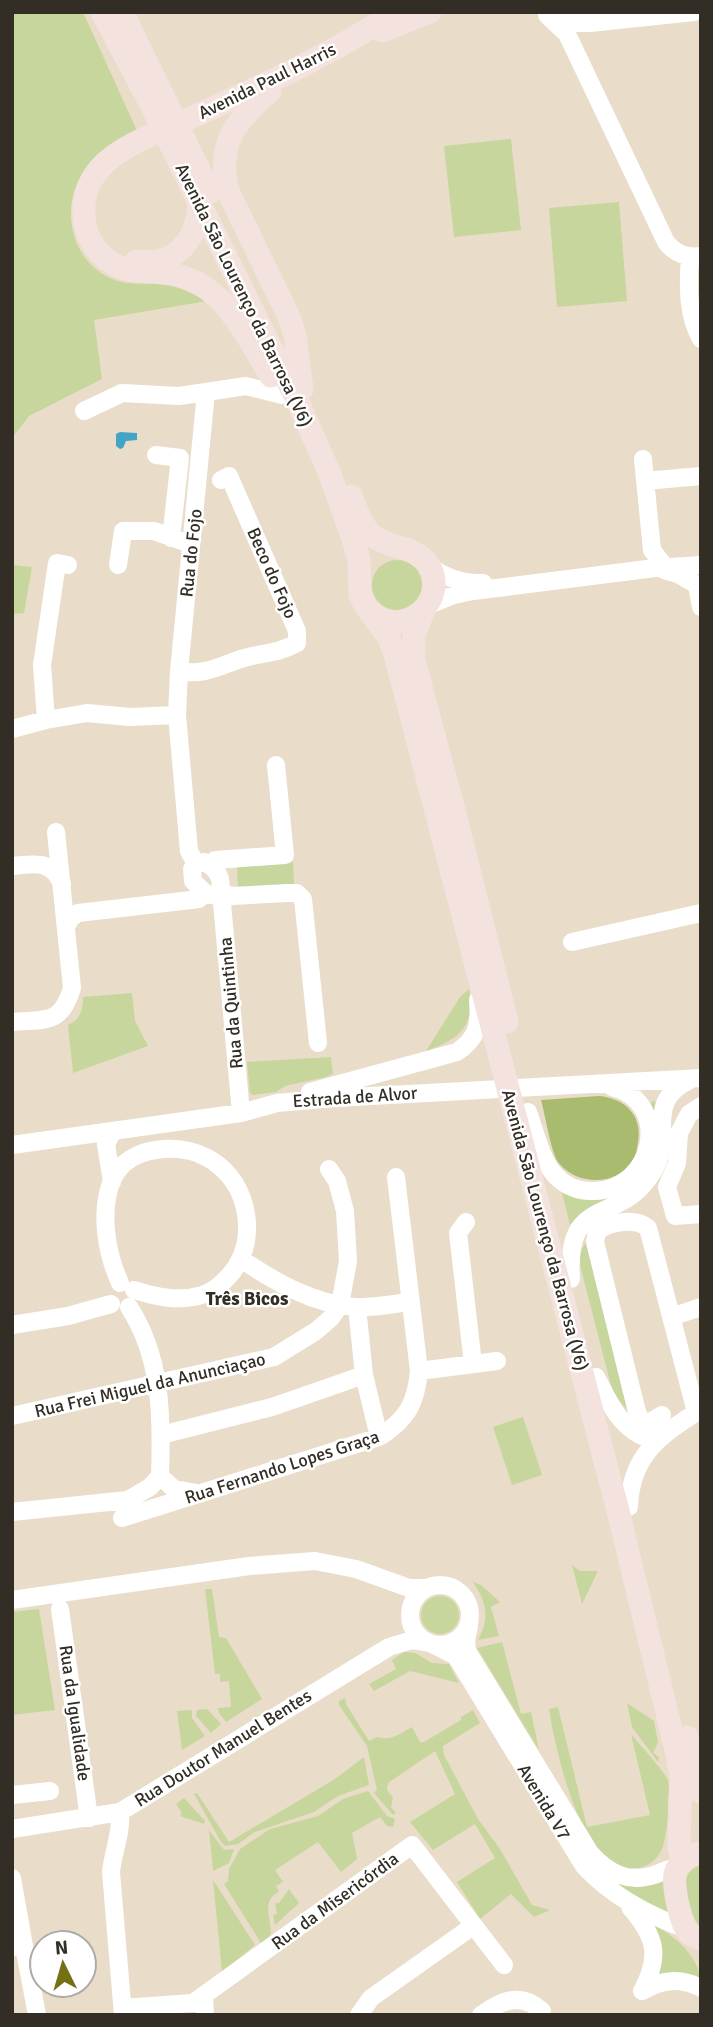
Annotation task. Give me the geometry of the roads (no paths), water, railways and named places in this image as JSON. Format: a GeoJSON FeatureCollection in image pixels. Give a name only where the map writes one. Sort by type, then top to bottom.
{"type":"FeatureCollection","features":[{"type":"Feature","properties":{"kind":"main road","name":"Avenida São Lourenço da Barrosa (V6)"},"geometry":{"type":"LineString","coordinates":[[102,12],[156,98]]}},
{"type":"Feature","properties":{"kind":"main road","name":"Avenida São Lourenço da Barrosa (V6)"},"geometry":{"type":"LineString","coordinates":[[122,12],[156,98],[250,282],[292,392],[369,533],[421,556],[433,577],[433,594],[414,635],[414,661],[485,932],[528,1112],[701,1792]]}},
{"type":"Feature","properties":{"kind":"main road","name":"Avenida Paul Harris"},"geometry":{"type":"LineString","coordinates":[[292,392],[214,293],[187,278],[126,271],[104,257],[86,228],[84,207],[89,185],[109,160],[137,144],[309,62],[358,36],[395,12]]}},
{"type":"Feature","properties":{"kind":"main road","name":"Avenida Paul Harris"},"geometry":{"type":"LineString","coordinates":[[270,91],[382,31],[430,12]]}},
{"type":"Feature","properties":{"kind":"main road"},"geometry":{"type":"LineString","coordinates":[[199,204],[198,221],[193,234],[184,246],[163,260],[129,260],[112,250],[97,228],[96,201],[99,188],[106,177],[120,165],[270,91]]}},
{"type":"Feature","properties":{"kind":"main road"},"geometry":{"type":"LineString","coordinates":[[270,91],[244,113],[235,126],[224,158],[223,172],[227,189],[289,317],[295,335],[292,392],[328,472]]}},
{"type":"Feature","properties":{"kind":"main road","name":"Avenida São Lourenço da Barrosa (V6)"},"geometry":{"type":"LineString","coordinates":[[188,163],[199,204],[298,400],[328,472],[359,559],[362,597],[382,626],[396,658],[615,1499],[677,1754],[681,1779],[679,1846],[687,1861],[675,1875],[678,1907],[695,1939]]}},
{"type":"Feature","properties":{"kind":"main road"},"geometry":{"type":"LineString","coordinates":[[404,548],[384,549],[371,558],[363,568],[362,597],[377,617],[390,622],[415,618],[426,608]]}},
{"type":"Feature","properties":{"kind":"street"},"geometry":{"type":"LineString","coordinates":[[544,14],[576,23],[590,23],[694,12]]}},
{"type":"Feature","properties":{"kind":"street"},"geometry":{"type":"LineString","coordinates":[[544,14],[567,34],[666,242],[671,250],[695,257],[689,298],[695,329],[701,339]]}},
{"type":"Feature","properties":{"kind":"street"},"geometry":{"type":"LineString","coordinates":[[576,54],[574,35],[578,29],[590,23]]}},
{"type":"Feature","properties":{"kind":"street"},"geometry":{"type":"LineString","coordinates":[[84,411],[122,393],[179,396],[246,386],[292,392]]}},
{"type":"Feature","properties":{"kind":"street","name":"Rua do Fojo"},"geometry":{"type":"LineString","coordinates":[[177,715],[178,671],[206,392]]}},
{"type":"Feature","properties":{"kind":"street"},"geometry":{"type":"LineString","coordinates":[[156,455],[180,458],[171,538]]}},
{"type":"Feature","properties":{"kind":"street"},"geometry":{"type":"LineString","coordinates":[[643,459],[652,550],[660,567]]}},
{"type":"Feature","properties":{"kind":"street","name":"Beco do Fojo"},"geometry":{"type":"LineString","coordinates":[[178,671],[195,674],[220,668],[239,659],[281,652],[297,643],[297,631],[229,476],[221,480]]}},
{"type":"Feature","properties":{"kind":"street"},"geometry":{"type":"LineString","coordinates":[[645,481],[701,476]]}},
{"type":"Feature","properties":{"kind":"street"},"geometry":{"type":"LineString","coordinates":[[118,565],[124,531],[154,531],[192,544]]}},
{"type":"Feature","properties":{"kind":"street"},"geometry":{"type":"LineString","coordinates":[[46,720],[42,665],[57,563],[68,565]]}},
{"type":"Feature","properties":{"kind":"street"},"geometry":{"type":"LineString","coordinates":[[428,565],[454,580],[473,583],[567,578]]}},
{"type":"Feature","properties":{"kind":"street"},"geometry":{"type":"LineString","coordinates":[[426,608],[454,595],[660,567],[700,585]]}},
{"type":"Feature","properties":{"kind":"street"},"geometry":{"type":"LineString","coordinates":[[12,729],[87,713],[130,717],[177,715],[189,852],[203,864],[215,860],[285,855],[276,765]]}},
{"type":"Feature","properties":{"kind":"street"},"geometry":{"type":"LineString","coordinates":[[12,1022],[54,1017],[66,1008],[72,988],[56,832]]}},
{"type":"Feature","properties":{"kind":"street"},"geometry":{"type":"LineString","coordinates":[[12,866],[37,864],[50,867],[57,873],[70,904],[80,909],[191,900],[214,893],[297,893],[303,899],[318,1043]]}},
{"type":"Feature","properties":{"kind":"street","name":"Rua da Quintinha"},"geometry":{"type":"LineString","coordinates":[[203,864],[221,878],[214,893],[222,904],[241,1113]]}},
{"type":"Feature","properties":{"kind":"street"},"geometry":{"type":"LineString","coordinates":[[66,927],[78,913],[96,909]]}},
{"type":"Feature","properties":{"kind":"street"},"geometry":{"type":"LineString","coordinates":[[572,942],[701,913]]}},
{"type":"Feature","properties":{"kind":"street"},"geometry":{"type":"LineString","coordinates":[[277,1104],[307,1092],[457,1052],[467,1045],[475,1037],[478,1027],[476,963]]}},
{"type":"Feature","properties":{"kind":"street"},"geometry":{"type":"LineString","coordinates":[[571,1279],[569,1258],[576,1232],[588,1219],[634,1194],[650,1177],[662,1151],[664,1103],[672,1091],[696,1078]]}},
{"type":"Feature","properties":{"kind":"street","name":"Estrada de Alvor"},"geometry":{"type":"LineString","coordinates":[[12,1144],[105,1136],[241,1113],[277,1104],[446,1090],[602,1085],[696,1078]]}},
{"type":"Feature","properties":{"kind":"street"},"geometry":{"type":"LineString","coordinates":[[528,1112],[554,1174],[576,1189],[588,1192],[611,1189],[629,1179],[645,1158],[649,1147],[648,1117],[643,1105],[625,1090],[602,1085]]}},
{"type":"Feature","properties":{"kind":"street"},"geometry":{"type":"LineString","coordinates":[[701,1106],[689,1114],[679,1133],[677,1163],[667,1187],[675,1216],[701,1214]]}},
{"type":"Feature","properties":{"kind":"street"},"geometry":{"type":"LineString","coordinates":[[12,1325],[68,1316],[123,1296],[188,1298],[205,1295],[220,1286],[241,1259],[246,1247],[246,1214],[243,1199],[228,1173],[202,1154],[183,1149],[166,1148],[135,1156],[115,1155],[105,1136]]}},
{"type":"Feature","properties":{"kind":"street"},"geometry":{"type":"LineString","coordinates":[[105,1136],[112,1182]]}},
{"type":"Feature","properties":{"kind":"street"},"geometry":{"type":"LineString","coordinates":[[12,1512],[128,1500],[150,1488],[160,1476],[161,1435],[151,1349],[123,1296],[112,1264],[106,1230],[107,1199],[112,1182],[122,1166],[135,1156]]}},
{"type":"Feature","properties":{"kind":"street"},"geometry":{"type":"LineString","coordinates":[[329,1169],[337,1181],[345,1211],[349,1306],[379,1437]]}},
{"type":"Feature","properties":{"kind":"street","name":"Rua Fernando Lopes Graça"},"geometry":{"type":"LineString","coordinates":[[122,1518],[379,1437],[396,1427],[405,1416],[417,1390],[419,1371],[396,1177]]}},
{"type":"Feature","properties":{"kind":"street"},"geometry":{"type":"LineString","coordinates":[[466,1222],[458,1233],[473,1364]]}},
{"type":"Feature","properties":{"kind":"street"},"geometry":{"type":"LineString","coordinates":[[596,1377],[625,1425],[642,1436],[665,1423],[698,1410],[648,1228],[636,1222],[602,1227],[597,1232],[595,1242],[637,1412],[647,1424],[665,1423]]}},
{"type":"Feature","properties":{"kind":"street"},"geometry":{"type":"LineString","coordinates":[[241,1259],[283,1285],[311,1297],[349,1306],[410,1302]]}},
{"type":"Feature","properties":{"kind":"street","name":"Rua Frei Miguel da Anunciaçao"},"geometry":{"type":"LineString","coordinates":[[12,1416],[274,1357],[316,1331],[349,1306]]}},
{"type":"Feature","properties":{"kind":"street"},"geometry":{"type":"LineString","coordinates":[[671,1317],[701,1307]]}},
{"type":"Feature","properties":{"kind":"street"},"geometry":{"type":"LineString","coordinates":[[419,1371],[497,1361]]}},
{"type":"Feature","properties":{"kind":"street"},"geometry":{"type":"LineString","coordinates":[[161,1435],[272,1407],[364,1375]]}},
{"type":"Feature","properties":{"kind":"street"},"geometry":{"type":"LineString","coordinates":[[629,1507],[629,1488],[638,1462],[665,1423]]}},
{"type":"Feature","properties":{"kind":"street"},"geometry":{"type":"LineString","coordinates":[[160,1476],[174,1489],[201,1494]]}},
{"type":"Feature","properties":{"kind":"street"},"geometry":{"type":"LineString","coordinates":[[12,1600],[282,1563],[315,1561],[356,1569],[409,1588],[443,1585],[460,1592],[470,1608],[468,1626],[457,1640],[445,1645],[412,1640],[389,1647]]}},
{"type":"Feature","properties":{"kind":"street"},"geometry":{"type":"LineString","coordinates":[[356,1569],[403,1599],[415,1631],[430,1643]]}},
{"type":"Feature","properties":{"kind":"street"},"geometry":{"type":"LineString","coordinates":[[389,1647],[403,1633],[415,1598],[426,1588]]}},
{"type":"Feature","properties":{"kind":"street","name":"Rua da Igualidade"},"geometry":{"type":"LineString","coordinates":[[60,1609],[89,1818]]}},
{"type":"Feature","properties":{"kind":"street","name":"Avenida V7"},"geometry":{"type":"LineString","coordinates":[[468,1626],[467,1651],[590,1853],[613,1874],[626,1878],[641,1878],[687,1861]]}},
{"type":"Feature","properties":{"kind":"street","name":"Avenida V7"},"geometry":{"type":"LineString","coordinates":[[430,1643],[456,1657],[584,1866],[621,1897],[695,1939]]}},
{"type":"Feature","properties":{"kind":"street","name":"Rua Doutor Manuel Bentes"},"geometry":{"type":"LineString","coordinates":[[123,2012],[111,1872],[121,1827],[120,1812],[389,1647]]}},
{"type":"Feature","properties":{"kind":"street"},"geometry":{"type":"LineString","coordinates":[[12,1795],[50,1791]]}},
{"type":"Feature","properties":{"kind":"street"},"geometry":{"type":"LineString","coordinates":[[12,1829],[120,1812]]}},
{"type":"Feature","properties":{"kind":"street","name":"Rua da Misericórdia"},"geometry":{"type":"LineString","coordinates":[[204,1996],[412,1845],[503,1965]]}},
{"type":"Feature","properties":{"kind":"street"},"geometry":{"type":"LineString","coordinates":[[12,1878],[18,1946],[37,2015]]}},
{"type":"Feature","properties":{"kind":"street"},"geometry":{"type":"LineString","coordinates":[[621,1897],[645,1924],[655,1954],[649,1979],[642,1991],[655,1984],[677,1980],[701,1988]]}},
{"type":"Feature","properties":{"kind":"street"},"geometry":{"type":"LineString","coordinates":[[359,2015],[371,1998],[473,1926]]}},
{"type":"Feature","properties":{"kind":"street"},"geometry":{"type":"LineString","coordinates":[[123,2012],[193,2003],[204,1996],[205,2015]]}},
{"type":"Feature","properties":{"kind":"street"},"geometry":{"type":"LineString","coordinates":[[481,2015],[495,2005],[519,1999],[533,2003],[542,2011]]}},
{"type":"Feature","properties":{"kind":"water"},"geometry":{"type":"Polygon","coordinates":[[[137,433],[137,440],[126,441],[120,449],[116,446],[116,434],[137,433]]]}},
{"type":"Feature","properties":{"kind":"district","name":"Três Bicos"},"geometry":{"type":"Point","coordinates":[247,1299]}}]}
